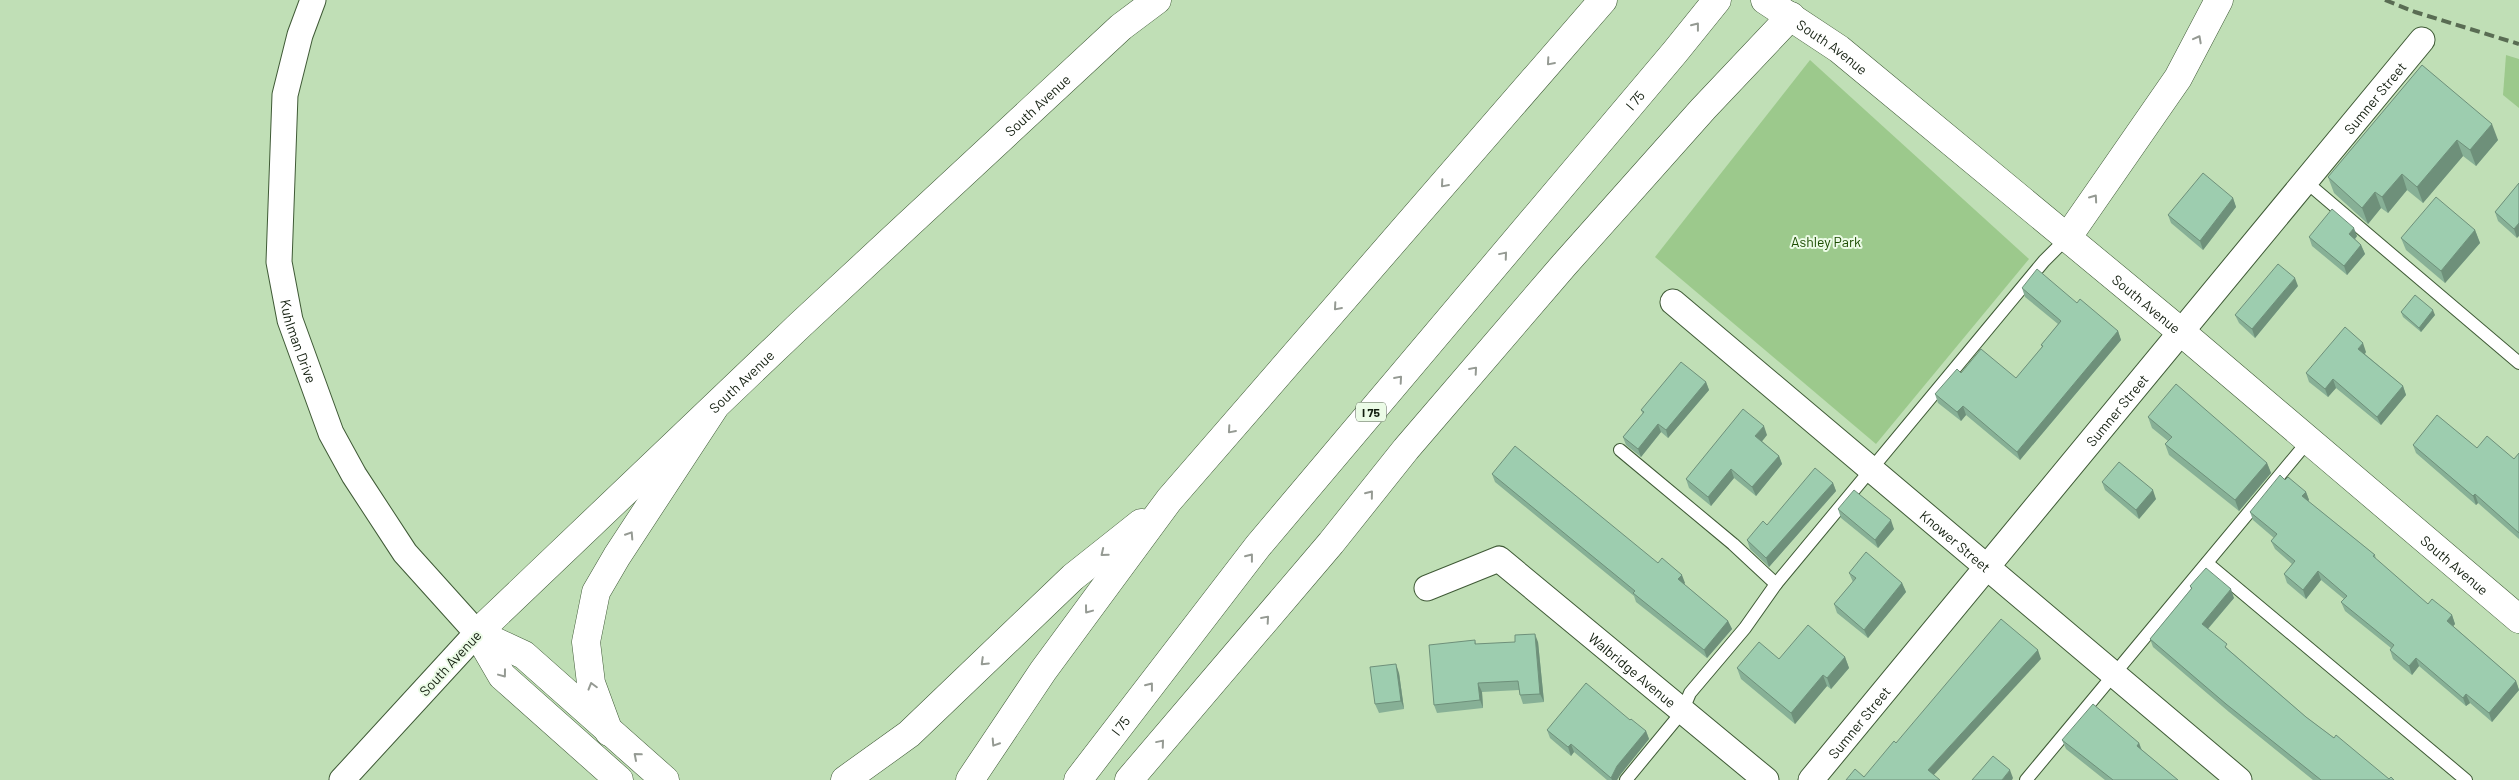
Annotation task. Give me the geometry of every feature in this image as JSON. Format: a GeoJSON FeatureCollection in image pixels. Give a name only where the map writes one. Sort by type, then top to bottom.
{"type":"FeatureCollection","features":[{"type":"Feature","properties":{"kind":"main road","name":"South Avenue"},"geometry":{"type":"LineString","coordinates":[[478,633],[714,408],[1121,27],[1157,0]]}},
{"type":"Feature","properties":{"kind":"main road"},"geometry":{"type":"LineString","coordinates":[[970,780],[1043,670],[1169,500],[1603,0]]}},
{"type":"Feature","properties":{"kind":"main road","name":"I 75"},"geometry":{"type":"LineString","coordinates":[[1078,780],[1258,546],[1676,52],[1717,0]]}},
{"type":"Feature","properties":{"kind":"main road","name":"South Avenue"},"geometry":{"type":"LineString","coordinates":[[1765,0],[1839,50],[2180,331],[2519,619]]}},
{"type":"Feature","properties":{"kind":"main road"},"geometry":{"type":"LineString","coordinates":[[2066,238],[2178,78],[2219,0]]}},
{"type":"Feature","properties":{"kind":"main road"},"geometry":{"type":"LineString","coordinates":[[1129,780],[1331,543],[1406,449],[1564,265],[1703,109],[1791,16]]}},
{"type":"Feature","properties":{"kind":"main road"},"geometry":{"type":"LineString","coordinates":[[609,732],[591,683],[586,642],[596,592],[617,556],[714,408]]}},
{"type":"Feature","properties":{"kind":"main road"},"geometry":{"type":"LineString","coordinates":[[844,780],[909,734],[1073,577],[1169,500]]}},
{"type":"Feature","properties":{"kind":"main road"},"geometry":{"type":"LineString","coordinates":[[478,633],[524,655],[665,780]]}},
{"type":"Feature","properties":{"kind":"main road"},"geometry":{"type":"LineString","coordinates":[[478,633],[502,676],[619,780]]}},
{"type":"Feature","properties":{"kind":"street","name":"Kuhlman Drive"},"geometry":{"type":"LineString","coordinates":[[313,0],[300,35],[285,95],[279,262],[290,320],[331,433],[354,475],[405,553],[478,633]]}},
{"type":"Feature","properties":{"kind":"street","name":"Sumner Street"},"geometry":{"type":"LineString","coordinates":[[1812,780],[1988,568],[2180,331],[2422,40]]}},
{"type":"Feature","properties":{"kind":"street","name":"Knower Street"},"geometry":{"type":"LineString","coordinates":[[1673,302],[2239,780]]}},
{"type":"Feature","properties":{"kind":"street","name":"Walbridge Avenue"},"geometry":{"type":"LineString","coordinates":[[1427,588],[1499,559],[1766,780]]}},
{"type":"Feature","properties":{"kind":"street","name":"South Avenue"},"geometry":{"type":"LineString","coordinates":[[342,780],[478,633]]}},
{"type":"Feature","properties":{"kind":"lane"},"geometry":{"type":"LineString","coordinates":[[2305,181],[2519,363]]}},
{"type":"Feature","properties":{"kind":"lane"},"geometry":{"type":"LineString","coordinates":[[1626,780],[1682,712],[1690,693],[1745,628],[1776,584],[2044,261],[2066,238]]}},
{"type":"Feature","properties":{"kind":"lane"},"geometry":{"type":"LineString","coordinates":[[2026,780],[2309,440]]}},
{"type":"Feature","properties":{"kind":"lane"},"geometry":{"type":"LineString","coordinates":[[1620,450],[1733,544],[1776,584]]}},
{"type":"Feature","properties":{"kind":"lane"},"geometry":{"type":"LineString","coordinates":[[2207,563],[2466,780]]}},
{"type":"Feature","properties":{"kind":"green space"},"geometry":{"type":"Polygon","coordinates":[[[2506,55],[2519,59],[2519,108],[2503,95],[2506,55]]]}},
{"type":"Feature","properties":{"kind":"green space","name":"Ashley Park"},"geometry":{"type":"Polygon","coordinates":[[[1810,60],[2029,259],[1876,444],[1655,257],[1810,60]]]}},
{"type":"Feature","properties":{"kind":"building"},"geometry":{"type":"Polygon","coordinates":[[[2422,65],[2492,124],[2470,150],[2457,140],[2417,187],[2402,174],[2382,197],[2375,192],[2362,208],[2328,177],[2422,65]]]}},
{"type":"Feature","properties":{"kind":"building"},"geometry":{"type":"Polygon","coordinates":[[[2203,173],[2233,198],[2200,241],[2168,215],[2203,173]]]}},
{"type":"Feature","properties":{"kind":"building"},"geometry":{"type":"Polygon","coordinates":[[[2519,183],[2519,223],[2514,229],[2495,212],[2519,183]]]}},
{"type":"Feature","properties":{"kind":"building"},"geometry":{"type":"Polygon","coordinates":[[[2436,197],[2475,230],[2441,271],[2401,238],[2436,197]]]}},
{"type":"Feature","properties":{"kind":"building"},"geometry":{"type":"Polygon","coordinates":[[[2332,209],[2354,228],[2349,234],[2361,245],[2344,266],[2309,237],[2332,209]]]}},
{"type":"Feature","properties":{"kind":"building"},"geometry":{"type":"Polygon","coordinates":[[[2278,264],[2295,278],[2252,329],[2235,315],[2278,264]]]}},
{"type":"Feature","properties":{"kind":"building"},"geometry":{"type":"Polygon","coordinates":[[[2037,269],[2077,303],[2080,299],[2118,331],[2017,452],[1963,406],[1957,412],[1935,394],[1957,369],[1961,373],[1981,349],[2016,378],[2043,346],[2041,345],[2061,321],[2022,288],[2037,269]]]}},
{"type":"Feature","properties":{"kind":"building"},"geometry":{"type":"Polygon","coordinates":[[[2415,295],[2433,310],[2419,328],[2401,312],[2415,295]]]}},
{"type":"Feature","properties":{"kind":"building"},"geometry":{"type":"Polygon","coordinates":[[[2345,327],[2363,343],[2358,349],[2403,386],[2377,417],[2333,379],[2325,389],[2306,373],[2345,327]]]}},
{"type":"Feature","properties":{"kind":"building"},"geometry":{"type":"Polygon","coordinates":[[[1681,362],[1706,382],[1666,430],[1658,424],[1638,449],[1623,437],[1644,412],[1641,410],[1681,362]]]}},
{"type":"Feature","properties":{"kind":"building"},"geometry":{"type":"Polygon","coordinates":[[[2176,384],[2267,463],[2235,500],[2165,444],[2172,437],[2148,417],[2176,384]]]}},
{"type":"Feature","properties":{"kind":"building"},"geometry":{"type":"Polygon","coordinates":[[[1743,409],[1764,426],[1755,436],[1779,456],[1752,487],[1731,469],[1708,497],[1686,479],[1743,409]]]}},
{"type":"Feature","properties":{"kind":"building"},"geometry":{"type":"Polygon","coordinates":[[[2437,415],[2477,448],[2487,436],[2514,459],[2519,453],[2519,533],[2475,494],[2473,496],[2413,445],[2437,415]]]}},
{"type":"Feature","properties":{"kind":"building"},"geometry":{"type":"Polygon","coordinates":[[[1515,446],[1658,563],[1662,558],[1682,575],[1678,579],[1728,621],[1704,650],[1492,474],[1515,446]]]}},
{"type":"Feature","properties":{"kind":"building"},"geometry":{"type":"Polygon","coordinates":[[[2119,462],[2153,490],[2136,510],[2102,482],[2119,462]]]}},
{"type":"Feature","properties":{"kind":"building"},"geometry":{"type":"Polygon","coordinates":[[[1815,468],[1833,483],[1766,558],[1747,540],[1763,521],[1767,525],[1815,468]]]}},
{"type":"Feature","properties":{"kind":"building"},"geometry":{"type":"Polygon","coordinates":[[[2280,475],[2285,480],[2288,477],[2306,492],[2302,496],[2375,555],[2373,556],[2428,604],[2432,599],[2452,615],[2447,621],[2516,681],[2489,713],[2466,694],[2463,698],[2416,658],[2409,666],[2390,650],[2394,645],[2341,602],[2347,596],[2318,571],[2303,590],[2284,574],[2295,561],[2271,541],[2277,534],[2250,512],[2280,475]]]}},
{"type":"Feature","properties":{"kind":"building"},"geometry":{"type":"Polygon","coordinates":[[[1854,490],[1891,520],[1875,540],[1838,509],[1854,490]]]}},
{"type":"Feature","properties":{"kind":"building"},"geometry":{"type":"Polygon","coordinates":[[[1866,552],[1902,583],[1864,630],[1834,604],[1856,578],[1849,573],[1866,552]]]}},
{"type":"Feature","properties":{"kind":"building"},"geometry":{"type":"Polygon","coordinates":[[[2206,568],[2231,589],[2202,624],[2227,644],[2225,647],[2306,717],[2334,738],[2336,735],[2389,779],[2391,777],[2394,780],[2321,780],[2226,704],[2150,639],[2206,568]]]}},
{"type":"Feature","properties":{"kind":"building"},"geometry":{"type":"Polygon","coordinates":[[[2001,619],[2038,650],[1928,770],[1940,780],[1846,780],[1855,769],[1864,777],[1894,741],[1896,743],[2001,619]]]}},
{"type":"Feature","properties":{"kind":"building"},"geometry":{"type":"Polygon","coordinates":[[[1808,625],[1845,657],[1827,678],[1823,675],[1791,713],[1737,668],[1759,642],[1779,659],[1808,625]]]}},
{"type":"Feature","properties":{"kind":"building"},"geometry":{"type":"Polygon","coordinates":[[[1535,634],[1540,694],[1520,695],[1518,681],[1478,683],[1480,700],[1434,705],[1429,645],[1475,640],[1475,644],[1515,642],[1515,635],[1535,634]]]}},
{"type":"Feature","properties":{"kind":"building"},"geometry":{"type":"Polygon","coordinates":[[[1396,664],[1401,701],[1375,704],[1370,667],[1396,664]]]}},
{"type":"Feature","properties":{"kind":"building"},"geometry":{"type":"Polygon","coordinates":[[[1586,683],[1646,731],[1617,766],[1611,778],[1571,744],[1568,747],[1547,730],[1586,683]]]}},
{"type":"Feature","properties":{"kind":"building"},"geometry":{"type":"Polygon","coordinates":[[[2093,704],[2139,743],[2137,746],[2178,780],[2113,780],[2062,740],[2093,704]]]}},
{"type":"Feature","properties":{"kind":"building"},"geometry":{"type":"Polygon","coordinates":[[[1993,756],[2010,770],[2002,780],[1972,780],[1993,756]]]}},
{"type":"Feature","properties":{"kind":"railway"},"geometry":{"type":"LineString","coordinates":[[2385,0],[2415,12],[2519,44]]}}]}
